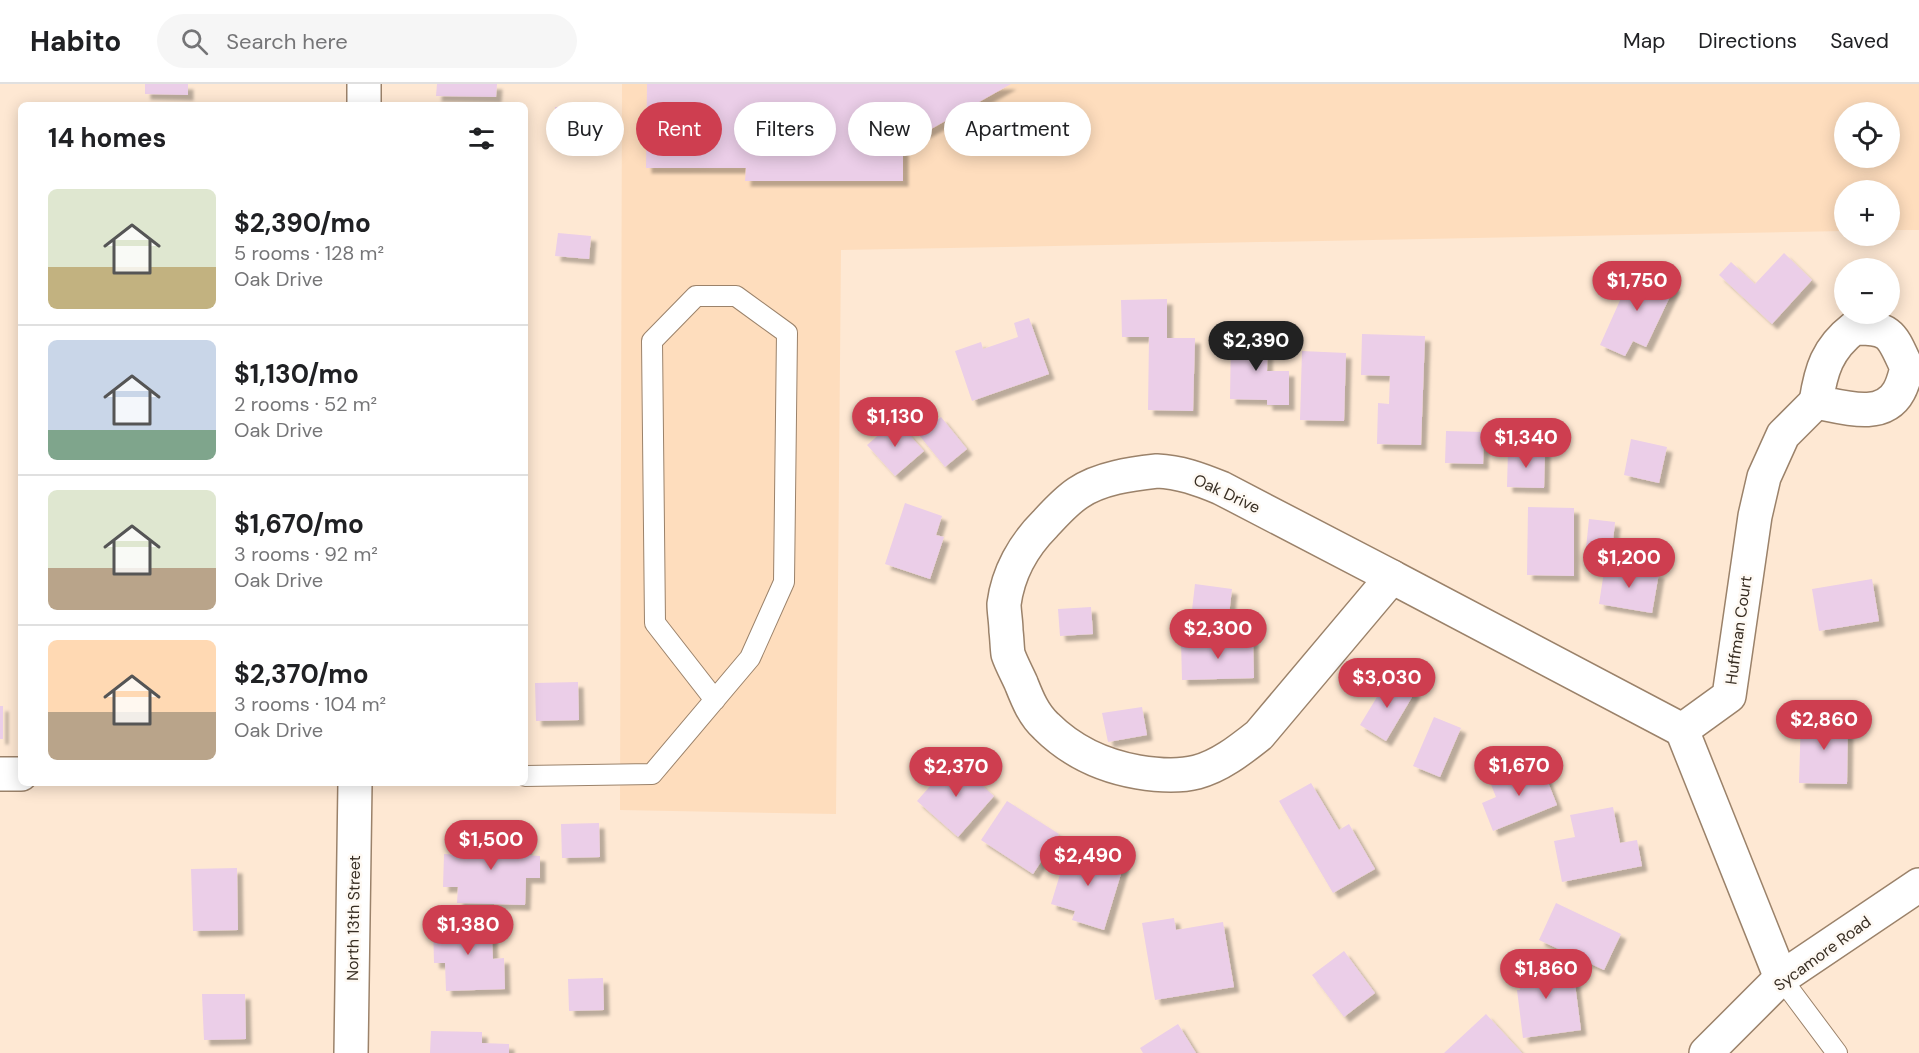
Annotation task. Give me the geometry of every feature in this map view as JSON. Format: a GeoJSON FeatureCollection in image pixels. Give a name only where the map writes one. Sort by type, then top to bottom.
{"type":"FeatureCollection","features":[{"type":"Feature","properties":{"kind":"street"},"geometry":{"type":"LineString","coordinates":[[364,84],[364,102]]}},
{"type":"Feature","properties":{"kind":"street","name":"Huffman Court"},"geometry":{"type":"LineString","coordinates":[[1682,730],[1729,696],[1755,516],[1764,477],[1783,435],[1816,402]]}},
{"type":"Feature","properties":{"kind":"street","name":"Oak Drive"},"geometry":{"type":"LineString","coordinates":[[1392,577],[1259,735],[1238,752],[1217,764],[1196,772],[1152,774],[1120,769],[1088,757],[1064,742],[1044,724],[1031,706],[1008,654],[1004,605],[1009,582],[1031,539],[1059,509],[1079,492],[1105,481],[1132,474],[1157,471],[1175,472],[1221,488],[1392,577],[1682,730]]}},
{"type":"Feature","properties":{"kind":"street"},"geometry":{"type":"LineString","coordinates":[[1682,730],[1782,978]]}},
{"type":"Feature","properties":{"kind":"street"},"geometry":{"type":"LineString","coordinates":[[0,774],[18,774]]}},
{"type":"Feature","properties":{"kind":"street","name":"North 13th Street"},"geometry":{"type":"LineString","coordinates":[[351,1053],[355,786]]}},
{"type":"Feature","properties":{"kind":"street","name":"Sycamore Road"},"geometry":{"type":"LineString","coordinates":[[1706,1053],[1782,978],[1919,885]]}},
{"type":"Feature","properties":{"kind":"lane"},"geometry":{"type":"LineString","coordinates":[[528,776],[652,774],[715,700],[750,658],[784,582],[787,333],[736,296],[696,296],[652,341],[655,623],[715,700]]}},
{"type":"Feature","properties":{"kind":"lane"},"geometry":{"type":"LineString","coordinates":[[1782,978],[1837,1053]]}},
{"type":"Feature","properties":{"kind":"shaded area"},"geometry":{"type":"Polygon","coordinates":[[[622,84],[1919,84],[1919,230],[1900,230],[1900,180],[1834,180],[1834,231],[841,250],[836,814],[620,810],[622,156],[624,156],[622,84]]]}},
{"type":"Feature","properties":{"kind":"building"},"geometry":{"type":"Polygon","coordinates":[[[145,84],[188,84],[188,95],[145,94],[145,84]]]}},
{"type":"Feature","properties":{"kind":"building"},"geometry":{"type":"Polygon","coordinates":[[[437,84],[497,84],[496,97],[436,96],[437,84]]]}},
{"type":"Feature","properties":{"kind":"building"},"geometry":{"type":"Polygon","coordinates":[[[647,84],[1011,84],[979,102],[944,102],[944,122],[932,128],[932,102],[848,102],[848,156],[903,156],[903,181],[745,181],[746,168],[646,168],[646,156],[722,156],[722,102],[647,102],[647,84]]]}},
{"type":"Feature","properties":{"kind":"building"},"geometry":{"type":"Polygon","coordinates":[[[558,233],[591,236],[589,259],[555,256],[558,233]]]}},
{"type":"Feature","properties":{"kind":"building"},"geometry":{"type":"Polygon","coordinates":[[[1784,253],[1812,280],[1772,324],[1719,275],[1731,262],[1755,284],[1784,253]]]}},
{"type":"Feature","properties":{"kind":"building"},"geometry":{"type":"Polygon","coordinates":[[[1635,267],[1675,286],[1646,347],[1633,341],[1625,356],[1600,345],[1635,267]]]}},
{"type":"Feature","properties":{"kind":"building"},"geometry":{"type":"Polygon","coordinates":[[[1167,299],[1167,338],[1195,338],[1193,411],[1148,410],[1149,337],[1122,337],[1121,300],[1167,299]]]}},
{"type":"Feature","properties":{"kind":"building"},"geometry":{"type":"Polygon","coordinates":[[[1029,318],[1049,374],[972,401],[955,351],[981,342],[983,349],[1018,337],[1014,323],[1029,318]]]}},
{"type":"Feature","properties":{"kind":"building"},"geometry":{"type":"Polygon","coordinates":[[[1231,334],[1268,335],[1267,371],[1289,371],[1289,405],[1267,405],[1267,400],[1230,399],[1231,334]]]}},
{"type":"Feature","properties":{"kind":"building"},"geometry":{"type":"Polygon","coordinates":[[[1362,334],[1425,336],[1421,445],[1377,444],[1378,403],[1389,404],[1390,376],[1361,375],[1362,334]]]}},
{"type":"Feature","properties":{"kind":"building"},"geometry":{"type":"Polygon","coordinates":[[[1302,351],[1346,353],[1344,421],[1300,420],[1302,351]]]}},
{"type":"Feature","properties":{"kind":"building"},"geometry":{"type":"Polygon","coordinates":[[[941,417],[967,449],[945,467],[919,435],[941,417]]]}},
{"type":"Feature","properties":{"kind":"building"},"geometry":{"type":"Polygon","coordinates":[[[896,420],[924,451],[895,476],[867,445],[896,420]]]}},
{"type":"Feature","properties":{"kind":"building"},"geometry":{"type":"Polygon","coordinates":[[[1446,431],[1484,432],[1483,464],[1445,463],[1446,431]]]}},
{"type":"Feature","properties":{"kind":"building"},"geometry":{"type":"Polygon","coordinates":[[[1631,439],[1667,447],[1659,483],[1624,475],[1631,439]]]}},
{"type":"Feature","properties":{"kind":"building"},"geometry":{"type":"Polygon","coordinates":[[[1508,450],[1545,450],[1544,488],[1507,487],[1508,450]]]}},
{"type":"Feature","properties":{"kind":"building"},"geometry":{"type":"Polygon","coordinates":[[[905,503],[942,516],[936,535],[944,537],[930,579],[885,564],[905,503]]]}},
{"type":"Feature","properties":{"kind":"building"},"geometry":{"type":"Polygon","coordinates":[[[1528,507],[1574,508],[1574,576],[1527,575],[1528,507]]]}},
{"type":"Feature","properties":{"kind":"building"},"geometry":{"type":"Polygon","coordinates":[[[1589,519],[1615,522],[1611,560],[1585,558],[1589,519]]]}},
{"type":"Feature","properties":{"kind":"building"},"geometry":{"type":"Polygon","coordinates":[[[1605,565],[1659,573],[1652,613],[1599,604],[1605,565]]]}},
{"type":"Feature","properties":{"kind":"building"},"geometry":{"type":"Polygon","coordinates":[[[1872,579],[1879,621],[1819,631],[1812,589],[1872,579]]]}},
{"type":"Feature","properties":{"kind":"building"},"geometry":{"type":"Polygon","coordinates":[[[1195,584],[1232,589],[1229,615],[1192,610],[1195,584]]]}},
{"type":"Feature","properties":{"kind":"building"},"geometry":{"type":"Polygon","coordinates":[[[1091,607],[1093,634],[1060,636],[1058,609],[1091,607]]]}},
{"type":"Feature","properties":{"kind":"building"},"geometry":{"type":"Polygon","coordinates":[[[1253,639],[1254,678],[1182,680],[1181,641],[1253,639]]]}},
{"type":"Feature","properties":{"kind":"building"},"geometry":{"type":"Polygon","coordinates":[[[1389,677],[1415,692],[1386,741],[1360,725],[1389,677]]]}},
{"type":"Feature","properties":{"kind":"building"},"geometry":{"type":"Polygon","coordinates":[[[578,682],[579,720],[536,721],[535,683],[578,682]]]}},
{"type":"Feature","properties":{"kind":"building"},"geometry":{"type":"Polygon","coordinates":[[[0,706],[3,706],[3,739],[0,739],[0,706]]]}},
{"type":"Feature","properties":{"kind":"building"},"geometry":{"type":"Polygon","coordinates":[[[1142,707],[1147,735],[1108,742],[1102,713],[1142,707]]]}},
{"type":"Feature","properties":{"kind":"building"},"geometry":{"type":"Polygon","coordinates":[[[1434,717],[1461,728],[1440,777],[1413,766],[1434,717]]]}},
{"type":"Feature","properties":{"kind":"building"},"geometry":{"type":"Polygon","coordinates":[[[1801,717],[1848,718],[1847,784],[1799,783],[1801,717]]]}},
{"type":"Feature","properties":{"kind":"building"},"geometry":{"type":"Polygon","coordinates":[[[953,760],[994,796],[958,837],[917,801],[953,760]]]}},
{"type":"Feature","properties":{"kind":"building"},"geometry":{"type":"Polygon","coordinates":[[[1540,762],[1557,805],[1493,831],[1482,803],[1496,797],[1490,782],[1540,762]]]}},
{"type":"Feature","properties":{"kind":"building"},"geometry":{"type":"Polygon","coordinates":[[[1311,783],[1339,830],[1349,824],[1375,869],[1333,893],[1279,801],[1311,783]]]}},
{"type":"Feature","properties":{"kind":"building"},"geometry":{"type":"Polygon","coordinates":[[[1007,801],[1059,834],[1033,874],[981,840],[1007,801]]]}},
{"type":"Feature","properties":{"kind":"building"},"geometry":{"type":"Polygon","coordinates":[[[1613,807],[1620,843],[1637,840],[1642,866],[1562,882],[1554,841],[1575,837],[1570,815],[1613,807]]]}},
{"type":"Feature","properties":{"kind":"building"},"geometry":{"type":"Polygon","coordinates":[[[599,823],[600,857],[562,858],[561,824],[599,823]]]}},
{"type":"Feature","properties":{"kind":"building"},"geometry":{"type":"Polygon","coordinates":[[[459,837],[526,838],[526,855],[540,856],[540,878],[526,878],[525,905],[457,903],[458,887],[443,887],[444,854],[458,855],[459,837]]]}},
{"type":"Feature","properties":{"kind":"building"},"geometry":{"type":"Polygon","coordinates":[[[1068,848],[1124,864],[1104,930],[1072,920],[1075,911],[1051,904],[1068,848]]]}},
{"type":"Feature","properties":{"kind":"building"},"geometry":{"type":"Polygon","coordinates":[[[237,868],[238,930],[193,931],[191,869],[237,868]]]}},
{"type":"Feature","properties":{"kind":"building"},"geometry":{"type":"Polygon","coordinates":[[[1556,903],[1621,934],[1604,970],[1539,940],[1556,903]]]}},
{"type":"Feature","properties":{"kind":"building"},"geometry":{"type":"Polygon","coordinates":[[[1174,918],[1176,930],[1223,922],[1234,987],[1155,1000],[1142,923],[1174,918]]]}},
{"type":"Feature","properties":{"kind":"building"},"geometry":{"type":"Polygon","coordinates":[[[491,921],[493,959],[504,958],[505,989],[446,991],[445,963],[434,963],[433,923],[491,921]]]}},
{"type":"Feature","properties":{"kind":"building"},"geometry":{"type":"Polygon","coordinates":[[[1344,951],[1375,993],[1344,1017],[1312,975],[1344,951]]]}},
{"type":"Feature","properties":{"kind":"building"},"geometry":{"type":"Polygon","coordinates":[[[1547,955],[1550,979],[1574,976],[1581,1030],[1523,1038],[1516,959],[1547,955]]]}},
{"type":"Feature","properties":{"kind":"building"},"geometry":{"type":"Polygon","coordinates":[[[603,978],[604,1010],[569,1011],[568,979],[603,978]]]}},
{"type":"Feature","properties":{"kind":"building"},"geometry":{"type":"Polygon","coordinates":[[[202,994],[245,994],[246,1039],[204,1040],[202,994]]]}},
{"type":"Feature","properties":{"kind":"building"},"geometry":{"type":"Polygon","coordinates":[[[1486,1014],[1522,1053],[1444,1053],[1486,1014]]]}},
{"type":"Feature","properties":{"kind":"building"},"geometry":{"type":"Polygon","coordinates":[[[1178,1024],[1196,1053],[1143,1053],[1140,1048],[1178,1024]]]}},
{"type":"Feature","properties":{"kind":"building"},"geometry":{"type":"Polygon","coordinates":[[[431,1031],[482,1032],[482,1043],[509,1044],[509,1053],[430,1053],[431,1031]]]}}]}
